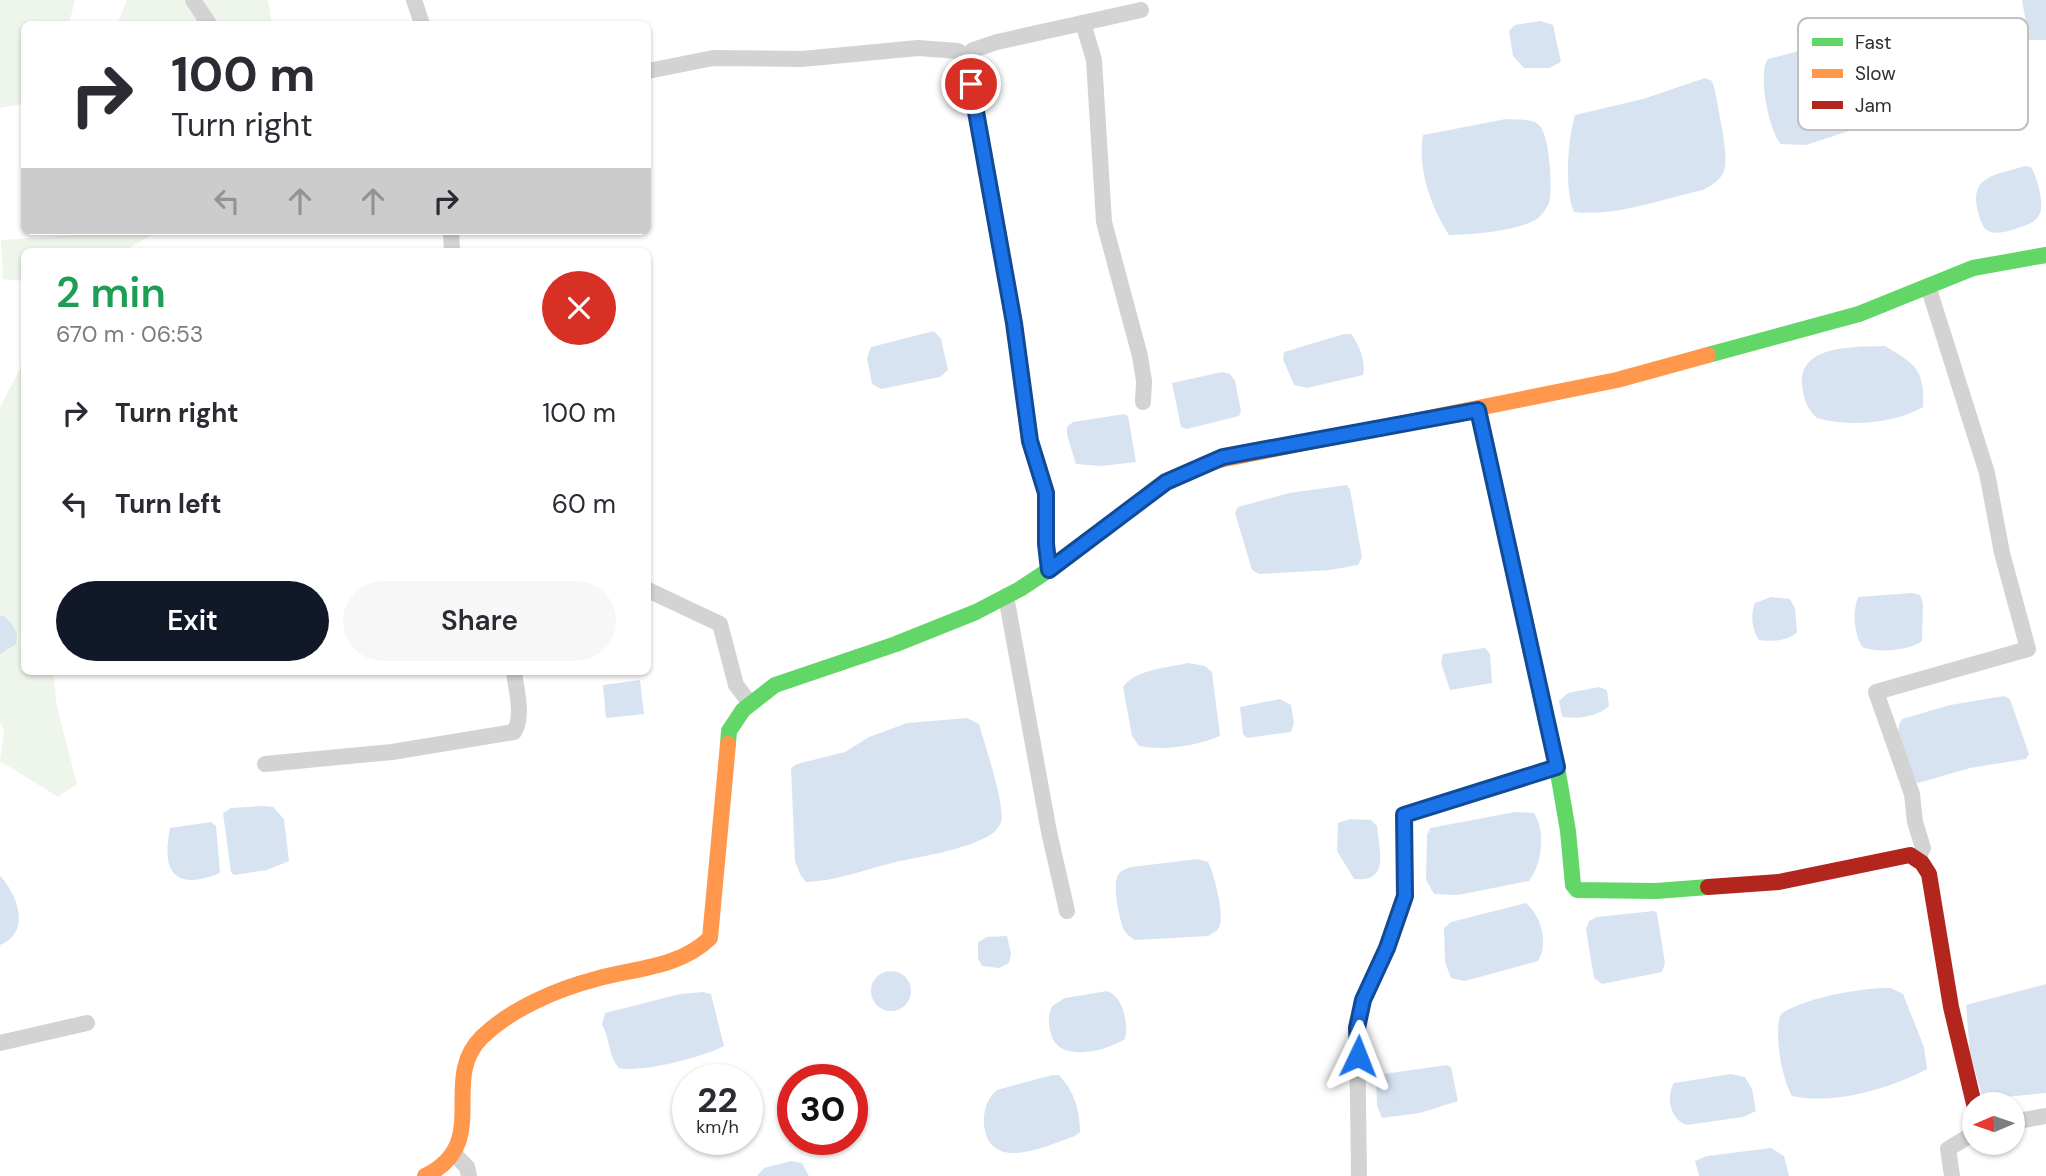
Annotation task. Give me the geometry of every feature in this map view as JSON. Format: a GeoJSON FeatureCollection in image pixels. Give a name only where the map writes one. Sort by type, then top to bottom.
{"type":"FeatureCollection","features":[{"type":"Feature","properties":{"kind":"main road"},"geometry":{"type":"LineString","coordinates":[[425,1176],[435,1172],[454,1154],[463,1136],[463,1068],[468,1055],[486,1035],[512,1016],[583,983],[695,953],[710,938],[727,745],[734,722],[749,702],[775,685],[896,644],[976,612],[1049,570],[1166,482],[1223,457],[1478,410],[1692,362],[1859,314],[1973,268],[2046,255]]}},
{"type":"Feature","properties":{"kind":"main road"},"geometry":{"type":"LineString","coordinates":[[1478,410],[1557,767],[1568,831],[1573,885],[1577,890],[1656,891],[1779,882],[1910,855],[1918,858],[1925,864],[1929,874],[1951,1007],[1972,1092]]}},
{"type":"Feature","properties":{"kind":"street"},"geometry":{"type":"LineString","coordinates":[[193,0],[207,21]]}},
{"type":"Feature","properties":{"kind":"street"},"geometry":{"type":"LineString","coordinates":[[414,0],[421,21]]}},
{"type":"Feature","properties":{"kind":"street"},"geometry":{"type":"LineString","coordinates":[[966,57],[973,50],[997,42],[1141,10]]}},
{"type":"Feature","properties":{"kind":"street"},"geometry":{"type":"LineString","coordinates":[[1083,23],[1094,60],[1104,222],[1140,356],[1144,381],[1143,402]]}},
{"type":"Feature","properties":{"kind":"street"},"geometry":{"type":"LineString","coordinates":[[651,70],[713,58],[802,59],[918,48],[958,51],[966,57],[1014,323],[1030,441],[1046,493],[1049,570]]}},
{"type":"Feature","properties":{"kind":"street"},"geometry":{"type":"LineString","coordinates":[[1918,858],[1923,848],[1915,822],[1912,794],[1875,692],[2028,649],[2002,552],[1987,473],[1928,286]]}},
{"type":"Feature","properties":{"kind":"street"},"geometry":{"type":"LineString","coordinates":[[651,591],[720,624],[736,685],[749,702]]}},
{"type":"Feature","properties":{"kind":"street"},"geometry":{"type":"LineString","coordinates":[[1006,596],[1049,832],[1067,911]]}},
{"type":"Feature","properties":{"kind":"street"},"geometry":{"type":"LineString","coordinates":[[265,764],[392,752],[514,732],[518,726],[514,675]]}},
{"type":"Feature","properties":{"kind":"street"},"geometry":{"type":"LineString","coordinates":[[1359,1176],[1357,1028],[1363,1000],[1387,948],[1405,896],[1404,815],[1557,767]]}},
{"type":"Feature","properties":{"kind":"street"},"geometry":{"type":"LineString","coordinates":[[0,1043],[87,1023]]}},
{"type":"Feature","properties":{"kind":"street"},"geometry":{"type":"LineString","coordinates":[[2025,1120],[2046,1116]]}},
{"type":"Feature","properties":{"kind":"street"},"geometry":{"type":"LineString","coordinates":[[1952,1176],[1948,1149],[1962,1140]]}},
{"type":"Feature","properties":{"kind":"street"},"geometry":{"type":"LineString","coordinates":[[454,1154],[467,1167],[470,1176]]}},
{"type":"Feature","properties":{"kind":"shaded area"},"geometry":{"type":"Polygon","coordinates":[[[0,0],[75,0],[70,21],[21,21],[21,104],[0,108],[0,0]]]}},
{"type":"Feature","properties":{"kind":"shaded area"},"geometry":{"type":"Polygon","coordinates":[[[127,0],[268,0],[272,21],[118,21],[127,0]]]}},
{"type":"Feature","properties":{"kind":"shaded area"},"geometry":{"type":"Polygon","coordinates":[[[77,235],[152,235],[129,248],[21,248],[21,281],[3,279],[1,240],[77,235]]]}},
{"type":"Feature","properties":{"kind":"shaded area"},"geometry":{"type":"Polygon","coordinates":[[[21,367],[21,675],[53,675],[57,707],[77,784],[58,797],[0,761],[4,730],[0,723],[0,407],[21,367]]]}},
{"type":"Feature","properties":{"kind":"water"},"geometry":{"type":"Polygon","coordinates":[[[2022,0],[2046,0],[2046,40],[2029,40],[2028,18],[2025,18],[2022,0]]]}},
{"type":"Feature","properties":{"kind":"water"},"geometry":{"type":"Polygon","coordinates":[[[1540,21],[1553,25],[1561,62],[1549,68],[1524,68],[1513,56],[1509,31],[1515,25],[1540,21]]]}},
{"type":"Feature","properties":{"kind":"water"},"geometry":{"type":"Polygon","coordinates":[[[1798,51],[1798,130],[1852,130],[1806,145],[1781,144],[1772,127],[1766,102],[1764,76],[1768,59],[1798,51]]]}},
{"type":"Feature","properties":{"kind":"water"},"geometry":{"type":"Polygon","coordinates":[[[1705,78],[1712,81],[1715,90],[1724,140],[1726,160],[1720,178],[1703,190],[1638,206],[1606,212],[1574,212],[1569,190],[1568,163],[1575,115],[1643,99],[1705,78]]]}},
{"type":"Feature","properties":{"kind":"water"},"geometry":{"type":"Polygon","coordinates":[[[1506,119],[1531,121],[1542,129],[1551,186],[1548,205],[1537,219],[1527,224],[1505,230],[1449,235],[1436,212],[1427,187],[1422,161],[1423,135],[1506,119]]]}},
{"type":"Feature","properties":{"kind":"water"},"geometry":{"type":"Polygon","coordinates":[[[2025,166],[2031,167],[2036,177],[2041,201],[2038,216],[2031,223],[2012,230],[1998,233],[1988,231],[1982,224],[1976,202],[1980,185],[1994,175],[2025,166]]]}},
{"type":"Feature","properties":{"kind":"water"},"geometry":{"type":"Polygon","coordinates":[[[934,331],[941,339],[948,370],[940,377],[881,389],[872,384],[867,358],[871,347],[934,331]]]}},
{"type":"Feature","properties":{"kind":"water"},"geometry":{"type":"Polygon","coordinates":[[[1351,334],[1359,348],[1364,365],[1363,375],[1307,388],[1294,385],[1283,359],[1284,352],[1351,334]]]}},
{"type":"Feature","properties":{"kind":"water"},"geometry":{"type":"Polygon","coordinates":[[[1885,346],[1916,369],[1922,384],[1923,407],[1899,417],[1871,422],[1829,421],[1817,418],[1808,407],[1802,384],[1804,371],[1810,361],[1832,350],[1885,346]]]}},
{"type":"Feature","properties":{"kind":"water"},"geometry":{"type":"Polygon","coordinates":[[[1222,372],[1230,374],[1235,381],[1241,411],[1239,416],[1187,429],[1181,427],[1172,383],[1222,372]]]}},
{"type":"Feature","properties":{"kind":"water"},"geometry":{"type":"Polygon","coordinates":[[[1124,414],[1128,416],[1136,462],[1102,466],[1076,464],[1067,427],[1073,422],[1124,414]]]}},
{"type":"Feature","properties":{"kind":"water"},"geometry":{"type":"Polygon","coordinates":[[[1347,485],[1350,489],[1362,557],[1358,565],[1330,570],[1259,574],[1252,570],[1235,513],[1238,507],[1289,493],[1347,485]]]}},
{"type":"Feature","properties":{"kind":"water"},"geometry":{"type":"Polygon","coordinates":[[[1912,593],[1920,595],[1923,603],[1922,641],[1910,647],[1893,650],[1862,647],[1855,623],[1858,597],[1912,593]]]}},
{"type":"Feature","properties":{"kind":"water"},"geometry":{"type":"Polygon","coordinates":[[[1771,597],[1790,599],[1795,608],[1797,632],[1780,640],[1759,640],[1752,622],[1753,607],[1755,603],[1771,597]]]}},
{"type":"Feature","properties":{"kind":"water"},"geometry":{"type":"Polygon","coordinates":[[[0,616],[4,616],[13,625],[17,639],[16,644],[0,654],[0,616]]]}},
{"type":"Feature","properties":{"kind":"water"},"geometry":{"type":"Polygon","coordinates":[[[1485,648],[1490,654],[1492,683],[1450,690],[1441,663],[1443,654],[1485,648]]]}},
{"type":"Feature","properties":{"kind":"water"},"geometry":{"type":"Polygon","coordinates":[[[1188,663],[1205,666],[1212,672],[1220,736],[1180,747],[1139,746],[1132,736],[1123,687],[1144,673],[1188,663]]]}},
{"type":"Feature","properties":{"kind":"water"},"geometry":{"type":"Polygon","coordinates":[[[640,680],[644,714],[606,718],[603,685],[640,680]]]}},
{"type":"Feature","properties":{"kind":"water"},"geometry":{"type":"Polygon","coordinates":[[[1599,687],[1607,690],[1609,706],[1599,713],[1587,716],[1562,717],[1559,701],[1568,693],[1599,687]]]}},
{"type":"Feature","properties":{"kind":"water"},"geometry":{"type":"Polygon","coordinates":[[[2004,696],[2010,699],[2029,754],[2026,759],[1970,768],[1918,783],[1913,778],[1899,740],[1899,725],[1902,719],[1950,705],[2004,696]]]}},
{"type":"Feature","properties":{"kind":"water"},"geometry":{"type":"Polygon","coordinates":[[[1280,699],[1291,705],[1294,723],[1291,732],[1247,738],[1243,734],[1240,707],[1280,699]]]}},
{"type":"Feature","properties":{"kind":"water"},"geometry":{"type":"Polygon","coordinates":[[[967,718],[979,724],[998,789],[1002,814],[996,831],[949,851],[836,878],[806,882],[795,861],[791,768],[797,764],[845,752],[869,737],[907,723],[967,718]]]}},
{"type":"Feature","properties":{"kind":"water"},"geometry":{"type":"Polygon","coordinates":[[[273,807],[284,819],[289,861],[267,870],[234,875],[231,872],[223,813],[231,808],[273,807]]]}},
{"type":"Feature","properties":{"kind":"water"},"geometry":{"type":"Polygon","coordinates":[[[1515,812],[1534,813],[1540,829],[1541,848],[1537,866],[1529,881],[1458,895],[1434,894],[1426,880],[1427,835],[1430,828],[1515,812]]]}},
{"type":"Feature","properties":{"kind":"water"},"geometry":{"type":"Polygon","coordinates":[[[1350,819],[1371,820],[1377,826],[1380,863],[1373,876],[1366,879],[1354,879],[1337,851],[1338,823],[1350,819]]]}},
{"type":"Feature","properties":{"kind":"water"},"geometry":{"type":"Polygon","coordinates":[[[211,822],[216,826],[220,873],[205,878],[182,879],[170,867],[170,828],[211,822]]]}},
{"type":"Feature","properties":{"kind":"water"},"geometry":{"type":"Polygon","coordinates":[[[1198,859],[1208,862],[1215,884],[1221,911],[1217,930],[1208,936],[1135,940],[1128,935],[1123,928],[1117,902],[1116,882],[1119,873],[1131,867],[1198,859]]]}},
{"type":"Feature","properties":{"kind":"water"},"geometry":{"type":"Polygon","coordinates":[[[0,876],[16,902],[19,922],[10,939],[0,945],[0,876]]]}},
{"type":"Feature","properties":{"kind":"water"},"geometry":{"type":"Polygon","coordinates":[[[1526,903],[1536,915],[1542,930],[1543,946],[1538,961],[1465,981],[1451,978],[1445,962],[1444,928],[1451,922],[1526,903]]]}},
{"type":"Feature","properties":{"kind":"water"},"geometry":{"type":"Polygon","coordinates":[[[1654,911],[1657,913],[1665,963],[1662,972],[1602,984],[1594,978],[1586,930],[1589,921],[1597,917],[1654,911]]]}},
{"type":"Feature","properties":{"kind":"water"},"geometry":{"type":"Polygon","coordinates":[[[1007,936],[1011,954],[1009,963],[999,968],[982,966],[978,959],[978,942],[987,937],[1007,936]]]}},
{"type":"Feature","properties":{"kind":"water"},"geometry":{"type":"Polygon","coordinates":[[[891,971],[899,972],[905,977],[910,983],[910,999],[905,1005],[899,1010],[891,1011],[883,1010],[877,1005],[872,999],[871,991],[872,983],[877,977],[883,972],[891,971]]]}},
{"type":"Feature","properties":{"kind":"water"},"geometry":{"type":"Polygon","coordinates":[[[2046,984],[2046,1093],[2025,1095],[2025,1092],[1981,1092],[1970,1053],[1966,1005],[2046,984]]]}},
{"type":"Feature","properties":{"kind":"water"},"geometry":{"type":"Polygon","coordinates":[[[1891,988],[1903,994],[1924,1047],[1927,1069],[1879,1089],[1843,1097],[1792,1096],[1780,1055],[1778,1032],[1781,1014],[1816,999],[1891,988]]]}},
{"type":"Feature","properties":{"kind":"water"},"geometry":{"type":"Polygon","coordinates":[[[1107,991],[1117,998],[1124,1011],[1125,1039],[1107,1048],[1084,1052],[1063,1049],[1056,1043],[1049,1024],[1052,1006],[1065,998],[1107,991]]]}},
{"type":"Feature","properties":{"kind":"water"},"geometry":{"type":"Polygon","coordinates":[[[680,994],[711,994],[724,1046],[672,1063],[642,1068],[619,1068],[602,1025],[605,1013],[680,994]]]}},
{"type":"Feature","properties":{"kind":"water"},"geometry":{"type":"Polygon","coordinates":[[[1447,1065],[1451,1067],[1458,1101],[1420,1113],[1382,1118],[1377,1105],[1376,1075],[1447,1065]]]}},
{"type":"Feature","properties":{"kind":"water"},"geometry":{"type":"Polygon","coordinates":[[[1731,1074],[1745,1077],[1752,1089],[1756,1111],[1743,1117],[1687,1125],[1681,1123],[1673,1114],[1670,1095],[1674,1083],[1731,1074]]]}},
{"type":"Feature","properties":{"kind":"water"},"geometry":{"type":"Polygon","coordinates":[[[1059,1075],[1072,1094],[1079,1116],[1080,1132],[1021,1153],[1008,1153],[997,1149],[988,1140],[984,1125],[988,1101],[997,1090],[1059,1075]]]}},
{"type":"Feature","properties":{"kind":"water"},"geometry":{"type":"Polygon","coordinates":[[[1771,1148],[1784,1156],[1789,1176],[1699,1176],[1695,1161],[1707,1156],[1771,1148]]]}},
{"type":"Feature","properties":{"kind":"water"},"geometry":{"type":"Polygon","coordinates":[[[791,1161],[802,1163],[809,1176],[757,1176],[764,1168],[791,1161]]]}},
{"type":"Feature","properties":{"kind":"traffic: fast"},"geometry":{"type":"LineString","coordinates":[[1708,355],[1859,314],[1973,268],[2046,255]]}},
{"type":"Feature","properties":{"kind":"traffic: fast"},"geometry":{"type":"LineString","coordinates":[[1478,410],[1557,767],[1568,831],[1573,885],[1577,890],[1656,891],[1708,887]]}},
{"type":"Feature","properties":{"kind":"traffic: fast"},"geometry":{"type":"LineString","coordinates":[[728,744],[729,731],[743,710],[775,685],[896,644],[976,612],[1020,589],[1061,562],[1166,482],[1215,461]]}},
{"type":"Feature","properties":{"kind":"traffic: slow"},"geometry":{"type":"LineString","coordinates":[[1215,461],[1617,380],[1708,355]]}},
{"type":"Feature","properties":{"kind":"traffic: slow"},"geometry":{"type":"LineString","coordinates":[[425,1176],[445,1162],[456,1146],[461,1129],[464,1072],[470,1054],[482,1037],[521,1009],[550,994],[596,979],[671,961],[685,956],[710,938],[728,744]]}},
{"type":"Feature","properties":{"kind":"traffic: jam"},"geometry":{"type":"LineString","coordinates":[[1708,887],[1779,882],[1910,855],[1922,863],[1929,874],[1951,1007],[1971,1092]]}},
{"type":"Feature","properties":{"kind":"route"},"geometry":{"type":"LineString","coordinates":[[971,84],[1014,323],[1030,441],[1046,493],[1045,526],[1049,570],[1146,495],[1190,469],[1223,457],[1478,410],[1500,502],[1539,696],[1557,767],[1404,815],[1405,896],[1387,948],[1363,1000],[1357,1028],[1358,1056]]}}]}
